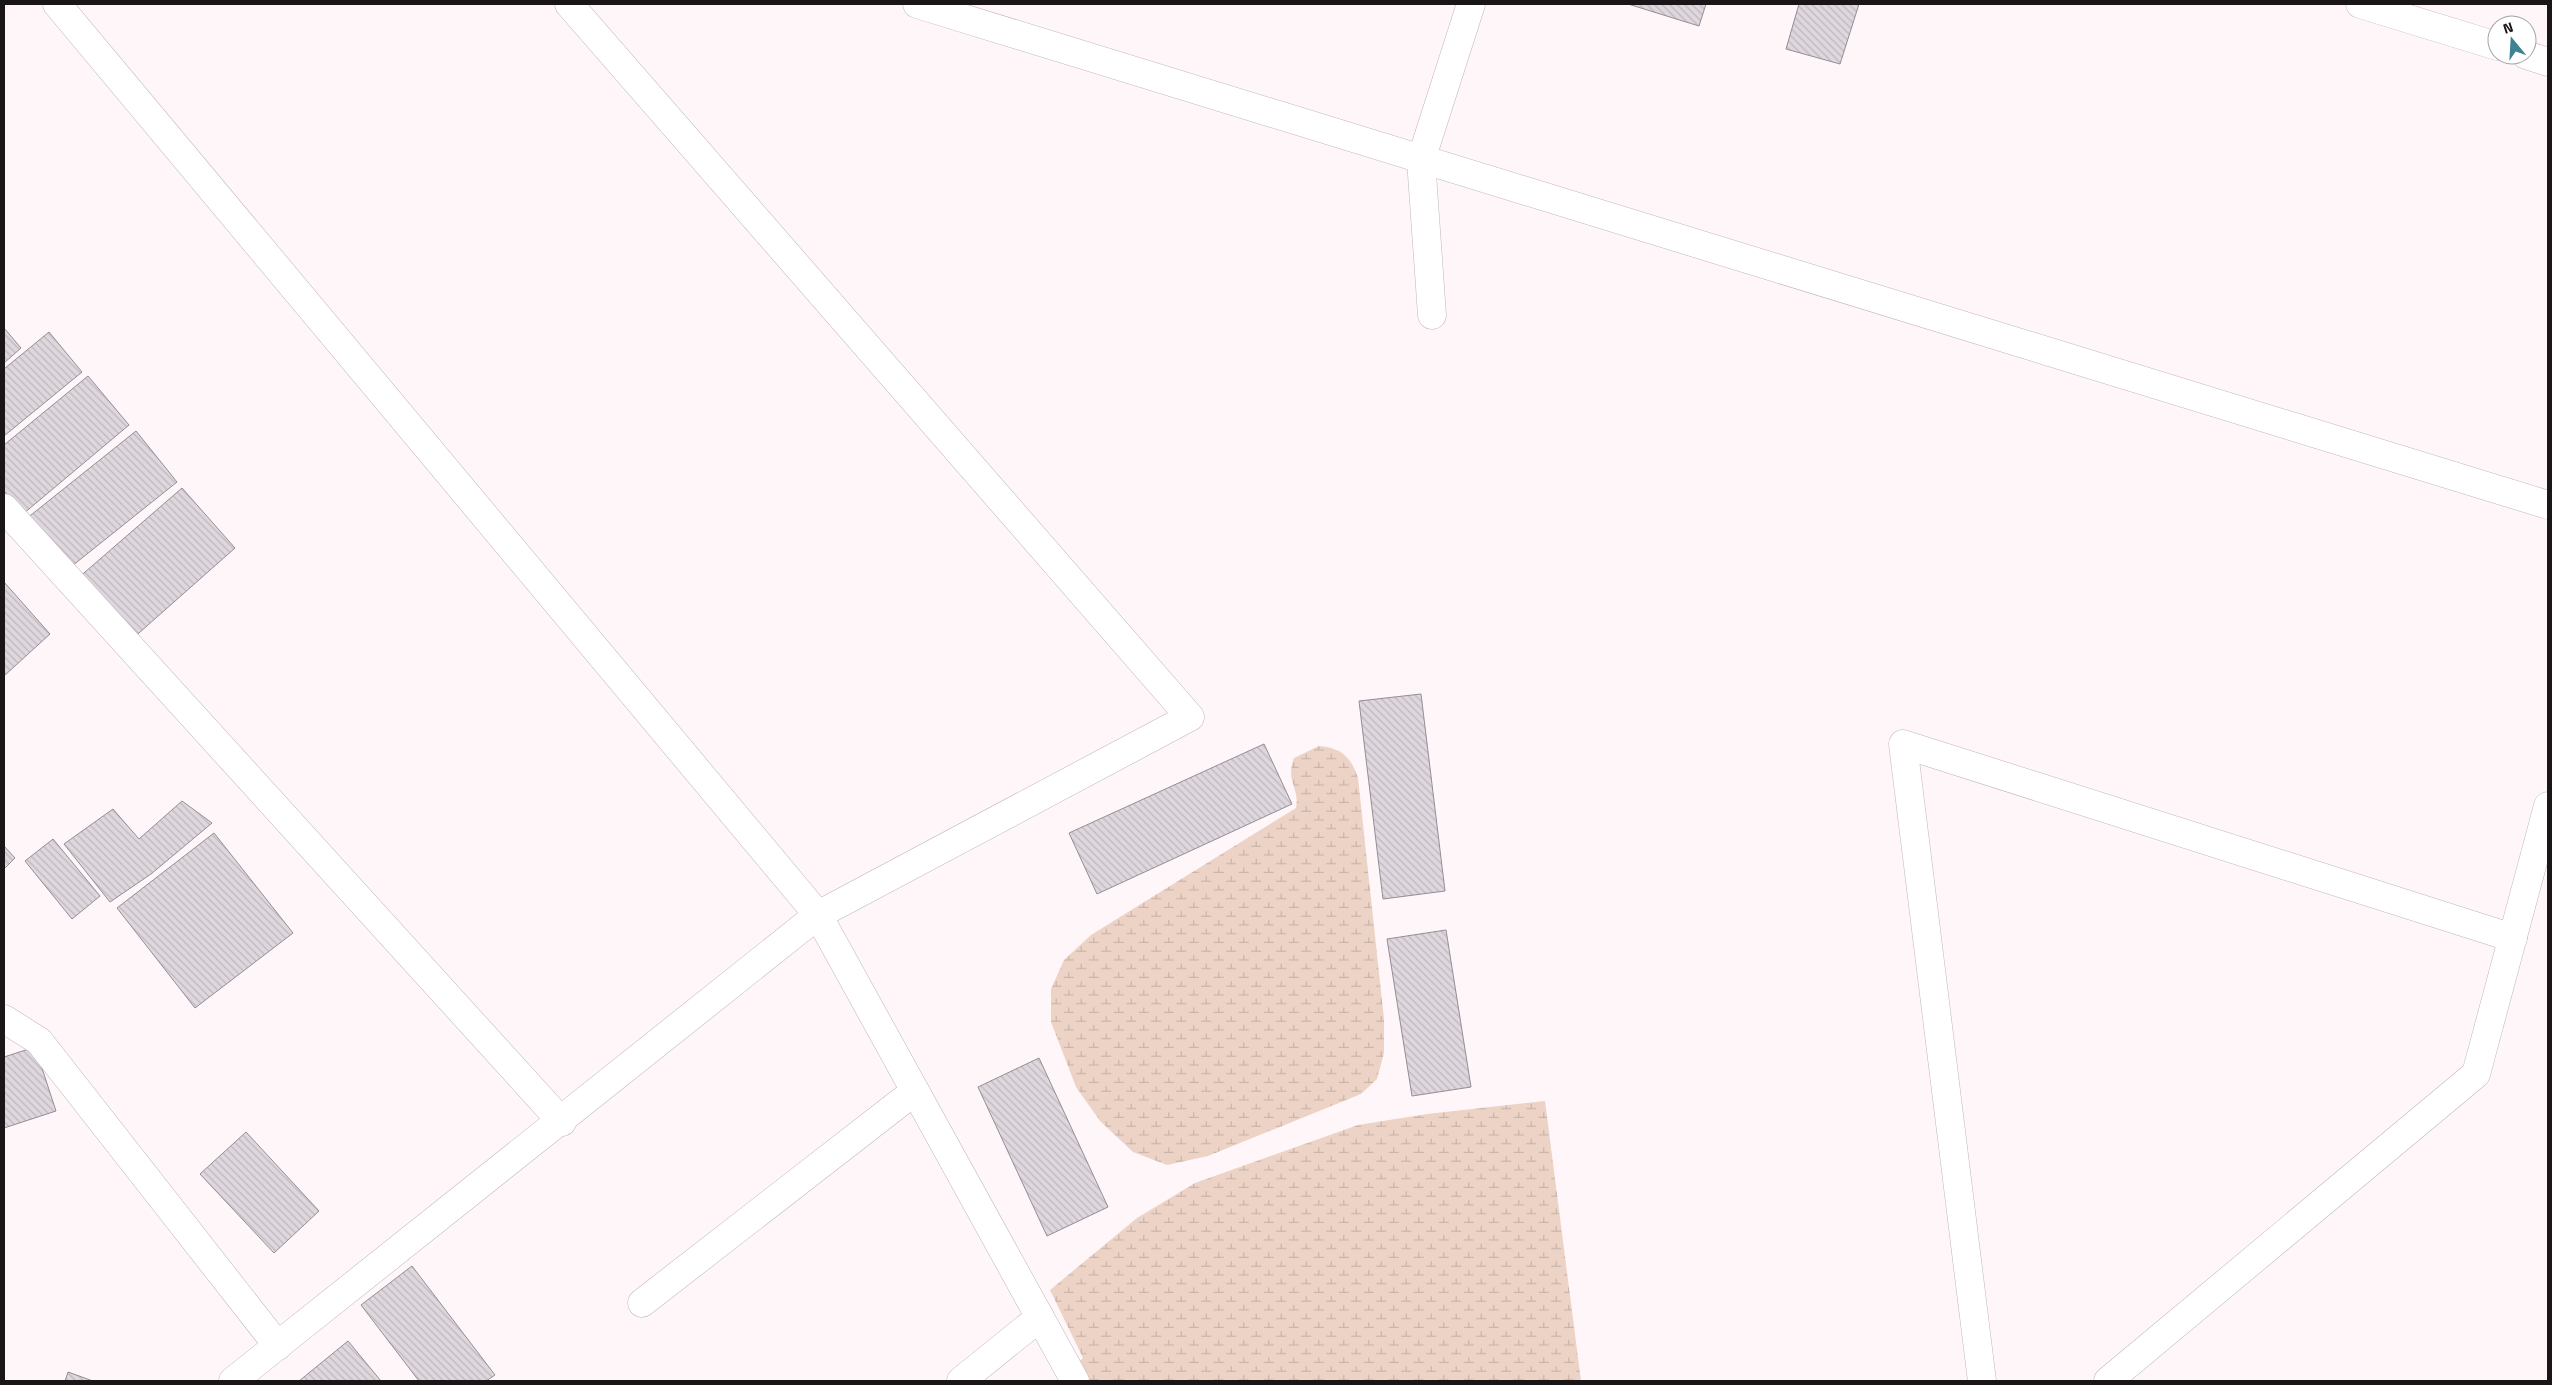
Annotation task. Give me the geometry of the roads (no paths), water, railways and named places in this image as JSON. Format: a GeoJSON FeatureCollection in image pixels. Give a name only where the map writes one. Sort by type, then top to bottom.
{"type":"FeatureCollection","features":[{"type":"Feature","properties":{"kind":"street"},"geometry":{"type":"LineString","coordinates":[[57,4],[818,915],[1075,1381]]}},
{"type":"Feature","properties":{"kind":"street"},"geometry":{"type":"LineString","coordinates":[[233,1381],[562,1122],[818,915],[1190,717],[569,4]]}},
{"type":"Feature","properties":{"kind":"street"},"geometry":{"type":"LineString","coordinates":[[916,4],[2548,505]]}},
{"type":"Feature","properties":{"kind":"street"},"geometry":{"type":"LineString","coordinates":[[1432,315],[1421,160],[1471,4]]}},
{"type":"Feature","properties":{"kind":"street"},"geometry":{"type":"LineString","coordinates":[[2360,4],[2487,43]]}},
{"type":"Feature","properties":{"kind":"street"},"geometry":{"type":"LineString","coordinates":[[4,508],[562,1122]]}},
{"type":"Feature","properties":{"kind":"street"},"geometry":{"type":"LineString","coordinates":[[1982,1381],[1902,744],[2513,938]]}},
{"type":"Feature","properties":{"kind":"street"},"geometry":{"type":"LineString","coordinates":[[2108,1381],[2476,1074],[2548,806]]}},
{"type":"Feature","properties":{"kind":"street"},"geometry":{"type":"LineString","coordinates":[[4,1018],[39,1041],[278,1346]]}},
{"type":"Feature","properties":{"kind":"street"},"geometry":{"type":"LineString","coordinates":[[642,1303],[915,1091]]}},
{"type":"Feature","properties":{"kind":"street"},"geometry":{"type":"LineString","coordinates":[[962,1381],[1040,1317]]}}]}
